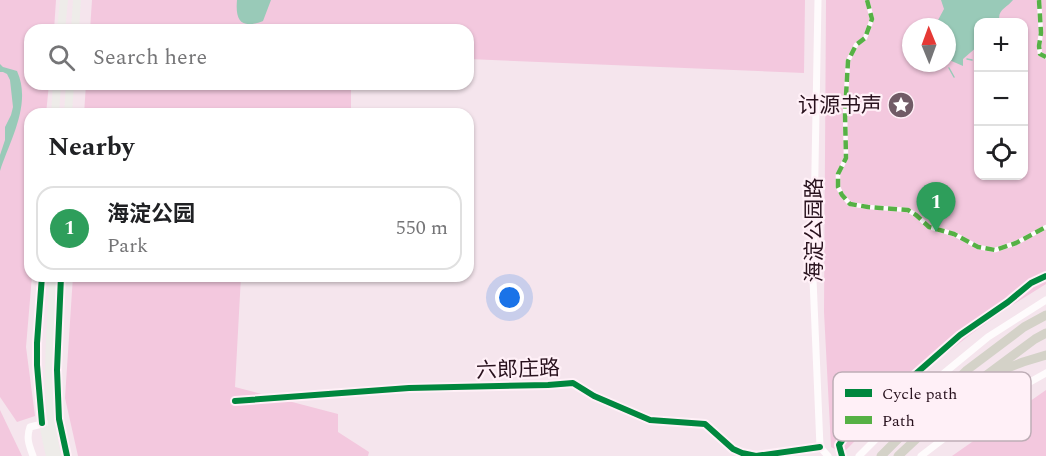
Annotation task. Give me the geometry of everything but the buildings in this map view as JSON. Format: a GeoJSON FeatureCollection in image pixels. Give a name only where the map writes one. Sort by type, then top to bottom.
{"type":"FeatureCollection","features":[{"type":"Feature","properties":{"kind":"highway"},"geometry":{"type":"LineString","coordinates":[[965,372],[1046,308]]}},
{"type":"Feature","properties":{"kind":"highway"},"geometry":{"type":"LineString","coordinates":[[1024,327],[1046,315]]}},
{"type":"Feature","properties":{"kind":"highway"},"geometry":{"type":"LineString","coordinates":[[990,372],[1046,333]]}},
{"type":"Feature","properties":{"kind":"highway"},"geometry":{"type":"LineString","coordinates":[[1000,372],[1046,353]]}},
{"type":"Feature","properties":{"kind":"highway"},"geometry":{"type":"LineString","coordinates":[[881,456],[896,441]]}},
{"type":"Feature","properties":{"kind":"highway"},"geometry":{"type":"LineString","coordinates":[[898,456],[914,441]]}},
{"type":"Feature","properties":{"kind":"main road"},"geometry":{"type":"LineString","coordinates":[[62,24],[64,0]]}},
{"type":"Feature","properties":{"kind":"main road"},"geometry":{"type":"LineString","coordinates":[[75,24],[77,0]]}},
{"type":"Feature","properties":{"kind":"main road"},"geometry":{"type":"LineString","coordinates":[[55,108],[57,90]]}},
{"type":"Feature","properties":{"kind":"main road"},"geometry":{"type":"LineString","coordinates":[[68,108],[70,90]]}},
{"type":"Feature","properties":{"kind":"main road"},"geometry":{"type":"LineString","coordinates":[[42,282],[37,364],[42,423],[50,456]]}},
{"type":"Feature","properties":{"kind":"main road"},"geometry":{"type":"LineString","coordinates":[[54,282],[49,344],[52,422],[57,456]]}},
{"type":"Feature","properties":{"kind":"street","name":"海淀公园路"},"geometry":{"type":"LineString","coordinates":[[818,0],[813,279],[820,447]]}},
{"type":"Feature","properties":{"kind":"street"},"geometry":{"type":"LineString","coordinates":[[867,0],[872,19],[864,38],[856,45],[848,61],[844,113],[846,158],[838,174],[838,187],[842,195],[850,204],[908,210],[929,227],[954,234],[978,247],[995,250],[1016,243],[1046,226]]}},
{"type":"Feature","properties":{"kind":"street"},"geometry":{"type":"LineString","coordinates":[[1039,0],[1041,33],[1039,46],[1040,54],[1046,57]]}},
{"type":"Feature","properties":{"kind":"street"},"geometry":{"type":"LineString","coordinates":[[945,372],[988,337],[1046,300]]}},
{"type":"Feature","properties":{"kind":"street"},"geometry":{"type":"LineString","coordinates":[[1031,381],[1046,373]]}},
{"type":"Feature","properties":{"kind":"street","name":"六郎庄路"},"geometry":{"type":"LineString","coordinates":[[235,401],[409,388],[573,383],[594,396],[650,420],[705,424],[742,453],[756,456],[820,447]]}},
{"type":"Feature","properties":{"kind":"street"},"geometry":{"type":"LineString","coordinates":[[33,456],[27,434],[30,427],[52,422]]}},
{"type":"Feature","properties":{"kind":"street"},"geometry":{"type":"LineString","coordinates":[[860,456],[875,441]]}},
{"type":"Feature","properties":{"kind":"street"},"geometry":{"type":"LineString","coordinates":[[921,456],[941,441]]}},
{"type":"Feature","properties":{"kind":"street"},"geometry":{"type":"LineString","coordinates":[[820,447],[828,456]]}},
{"type":"Feature","properties":{"kind":"shaded area"},"geometry":{"type":"Polygon","coordinates":[[[0,0],[56,0],[54,24],[24,24],[24,90],[48,90],[47,108],[24,108],[24,282],[31,282],[26,347],[35,416],[17,422],[0,397],[0,0]]]}},
{"type":"Feature","properties":{"kind":"shaded area"},"geometry":{"type":"Polygon","coordinates":[[[92,0],[805,0],[804,73],[474,59],[474,24],[90,24],[92,0]]]}},
{"type":"Feature","properties":{"kind":"shaded area"},"geometry":{"type":"Polygon","coordinates":[[[237,0],[271,0],[263,21],[245,24],[241,22],[237,14],[237,0]]]}},
{"type":"Feature","properties":{"kind":"shaded area"},"geometry":{"type":"Polygon","coordinates":[[[826,0],[1046,0],[1046,284],[971,334],[924,372],[833,372],[833,441],[855,441],[843,453],[831,447],[824,312],[826,0]]]}},
{"type":"Feature","properties":{"kind":"shaded area"},"geometry":{"type":"Polygon","coordinates":[[[941,0],[1013,0],[1001,12],[999,18],[974,18],[974,49],[963,59],[963,66],[956,63],[956,18],[939,18],[944,9],[941,0]]]}},
{"type":"Feature","properties":{"kind":"shaded area"},"geometry":{"type":"Polygon","coordinates":[[[0,64],[17,71],[22,96],[18,122],[0,171],[0,155],[5,140],[5,127],[13,107],[10,80],[7,74],[0,72],[0,64]]]}},
{"type":"Feature","properties":{"kind":"shaded area"},"geometry":{"type":"Polygon","coordinates":[[[86,90],[351,90],[351,108],[84,108],[86,90]]]}},
{"type":"Feature","properties":{"kind":"shaded area"},"geometry":{"type":"Polygon","coordinates":[[[73,282],[241,282],[235,387],[338,414],[338,432],[369,452],[368,456],[78,456],[65,398],[73,282]]]}},
{"type":"Feature","properties":{"kind":"shaded area"},"geometry":{"type":"Polygon","coordinates":[[[1046,390],[1046,456],[952,456],[973,441],[1031,441],[1031,401],[1046,390]]]}},
{"type":"Feature","properties":{"kind":"shaded area"},"geometry":{"type":"Polygon","coordinates":[[[0,410],[22,456],[0,456],[0,410]]]}},
{"type":"Feature","properties":{"kind":"waterway"},"geometry":{"type":"LineString","coordinates":[[967,59],[972,60]]}},
{"type":"Feature","properties":{"kind":"waterway"},"geometry":{"type":"LineString","coordinates":[[951,72],[954,77]]}},
{"type":"Feature","properties":{"kind":"marked path"},"geometry":{"type":"LineString","coordinates":[[867,0],[872,19],[865,38],[856,45],[848,61],[845,113],[846,158],[838,174],[838,187],[842,195],[850,204],[908,210],[929,227],[954,234],[978,247],[995,250],[1016,243],[1046,227]]}},
{"type":"Feature","properties":{"kind":"marked path"},"geometry":{"type":"LineString","coordinates":[[1039,0],[1041,33],[1039,46],[1040,54],[1046,57]]}},
{"type":"Feature","properties":{"kind":"cycle path"},"geometry":{"type":"LineString","coordinates":[[918,372],[960,335],[1031,283],[1046,276]]}},
{"type":"Feature","properties":{"kind":"cycle path"},"geometry":{"type":"LineString","coordinates":[[42,282],[37,365],[42,423]]}},
{"type":"Feature","properties":{"kind":"cycle path"},"geometry":{"type":"LineString","coordinates":[[61,282],[57,370],[59,419],[67,456]]}},
{"type":"Feature","properties":{"kind":"cycle path"},"geometry":{"type":"LineString","coordinates":[[235,401],[409,388],[573,383],[594,396],[650,420],[705,424],[733,449],[742,453],[756,456],[820,447]]}},
{"type":"Feature","properties":{"kind":"cycle path"},"geometry":{"type":"LineString","coordinates":[[842,441],[839,445],[842,456]]}},
{"type":"Feature","properties":{"kind":"place","name":"讨源书声"},"geometry":{"type":"Point","coordinates":[901,105]}},
{"type":"Feature","properties":{"kind":"place","name":"海淀公园"},"geometry":{"type":"Point","coordinates":[936,232]}}]}
